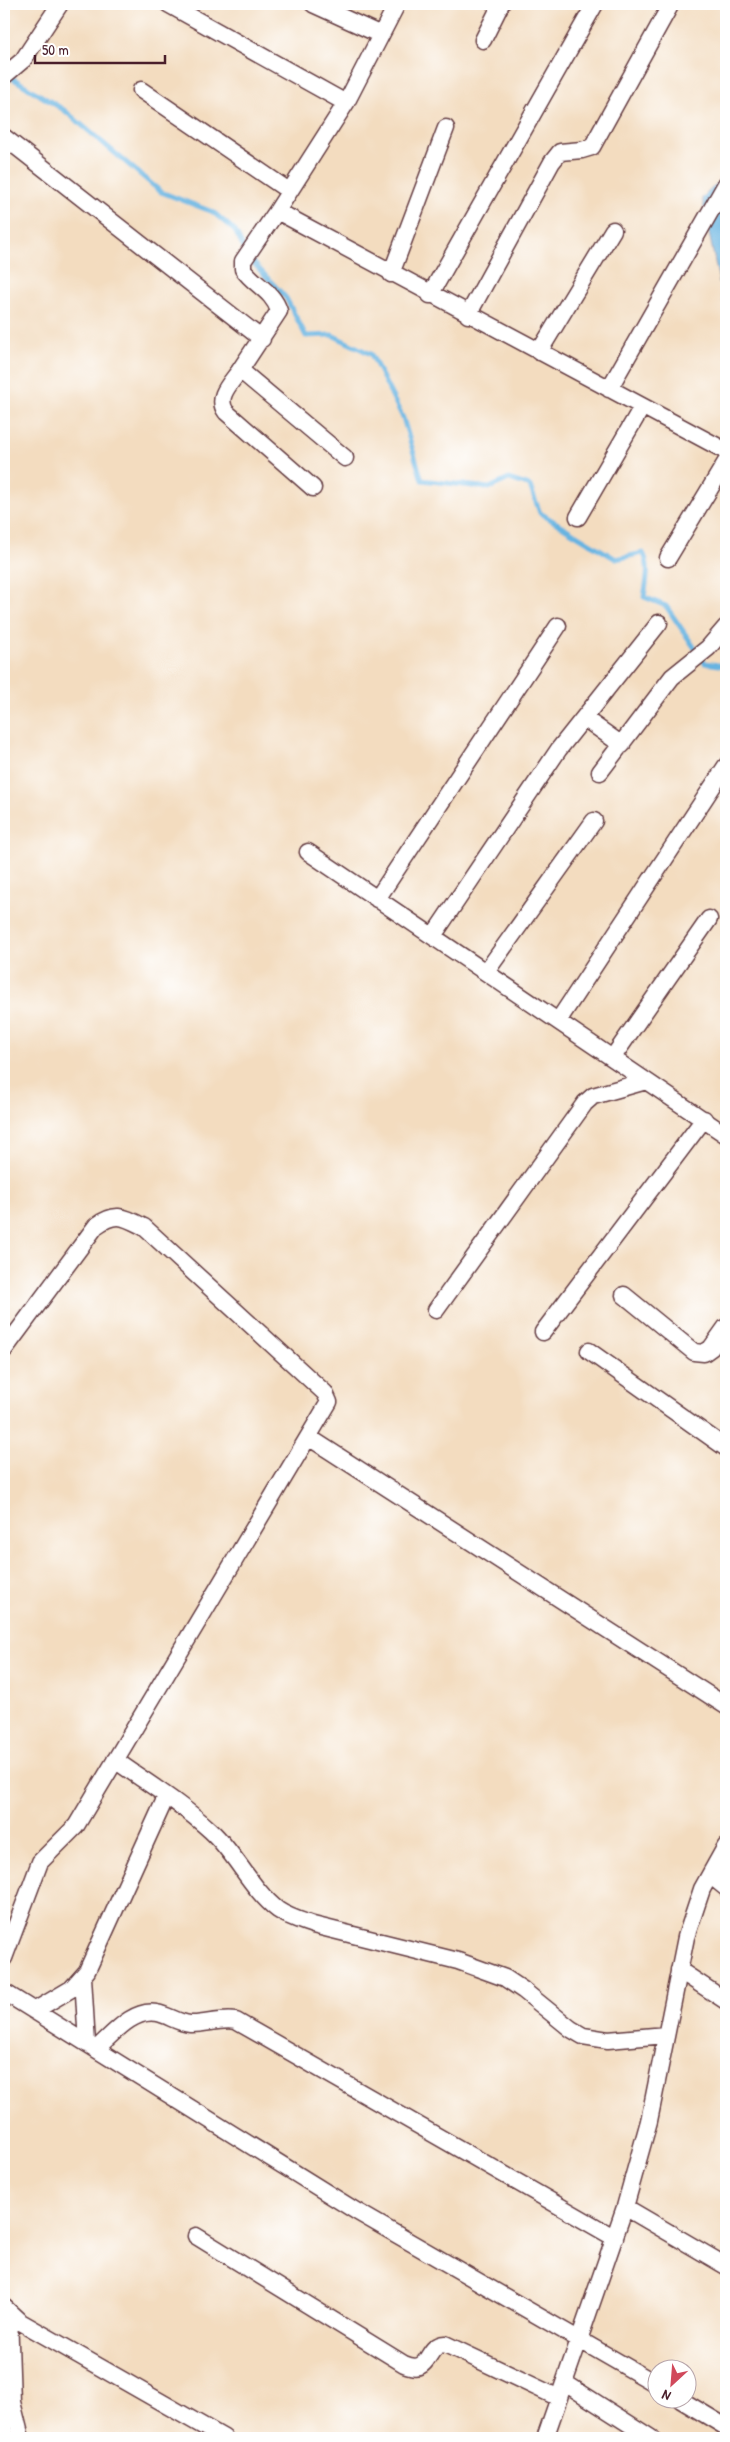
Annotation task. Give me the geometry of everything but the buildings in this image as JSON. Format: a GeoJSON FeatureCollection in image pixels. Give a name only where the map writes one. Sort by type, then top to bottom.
{"type":"FeatureCollection","features":[{"type":"Feature","properties":{"kind":"street"},"geometry":{"type":"LineString","coordinates":[[10,72],[31,49],[60,4]]}},
{"type":"Feature","properties":{"kind":"street"},"geometry":{"type":"LineString","coordinates":[[168,4],[346,103]]}},
{"type":"Feature","properties":{"kind":"street"},"geometry":{"type":"LineString","coordinates":[[313,4],[381,34]]}},
{"type":"Feature","properties":{"kind":"street"},"geometry":{"type":"LineString","coordinates":[[313,488],[226,412],[221,405],[221,397],[262,339],[279,311],[276,301],[268,292],[249,278],[243,269],[244,261],[346,103],[397,4]]}},
{"type":"Feature","properties":{"kind":"street"},"geometry":{"type":"LineString","coordinates":[[483,40],[501,4]]}},
{"type":"Feature","properties":{"kind":"street"},"geometry":{"type":"LineString","coordinates":[[430,295],[595,4]]}},
{"type":"Feature","properties":{"kind":"street"},"geometry":{"type":"LineString","coordinates":[[468,315],[552,162],[560,152],[592,147],[671,4]]}},
{"type":"Feature","properties":{"kind":"street"},"geometry":{"type":"LineString","coordinates":[[141,90],[289,191]]}},
{"type":"Feature","properties":{"kind":"street"},"geometry":{"type":"LineString","coordinates":[[391,274],[446,128]]}},
{"type":"Feature","properties":{"kind":"street"},"geometry":{"type":"LineString","coordinates":[[4,137],[262,339]]}},
{"type":"Feature","properties":{"kind":"street"},"geometry":{"type":"LineString","coordinates":[[609,389],[726,184]]}},
{"type":"Feature","properties":{"kind":"street"},"geometry":{"type":"LineString","coordinates":[[277,211],[430,295],[726,451]]}},
{"type":"Feature","properties":{"kind":"street"},"geometry":{"type":"LineString","coordinates":[[539,352],[613,230]]}},
{"type":"Feature","properties":{"kind":"street"},"geometry":{"type":"LineString","coordinates":[[240,370],[345,458]]}},
{"type":"Feature","properties":{"kind":"street"},"geometry":{"type":"LineString","coordinates":[[578,517],[642,407]]}},
{"type":"Feature","properties":{"kind":"street"},"geometry":{"type":"LineString","coordinates":[[668,558],[726,462]]}},
{"type":"Feature","properties":{"kind":"street"},"geometry":{"type":"LineString","coordinates":[[432,936],[558,749],[659,623]]}},
{"type":"Feature","properties":{"kind":"street"},"geometry":{"type":"LineString","coordinates":[[377,899],[558,626]]}},
{"type":"Feature","properties":{"kind":"street"},"geometry":{"type":"LineString","coordinates":[[600,772],[672,677],[708,648],[726,627]]}},
{"type":"Feature","properties":{"kind":"street"},"geometry":{"type":"LineString","coordinates":[[584,718],[622,745]]}},
{"type":"Feature","properties":{"kind":"street"},"geometry":{"type":"LineString","coordinates":[[558,1021],[726,766]]}},
{"type":"Feature","properties":{"kind":"street"},"geometry":{"type":"LineString","coordinates":[[486,972],[594,821]]}},
{"type":"Feature","properties":{"kind":"street"},"geometry":{"type":"LineString","coordinates":[[308,852],[613,1056],[646,1081],[726,1135]]}},
{"type":"Feature","properties":{"kind":"street"},"geometry":{"type":"LineString","coordinates":[[613,1056],[709,919]]}},
{"type":"Feature","properties":{"kind":"street"},"geometry":{"type":"LineString","coordinates":[[436,1310],[585,1103],[593,1096],[646,1081]]}},
{"type":"Feature","properties":{"kind":"street"},"geometry":{"type":"LineString","coordinates":[[543,1332],[704,1119]]}},
{"type":"Feature","properties":{"kind":"street"},"geometry":{"type":"LineString","coordinates":[[4,1350],[96,1226],[108,1217],[123,1217],[144,1227],[325,1392],[329,1402],[328,1408],[76,1826],[40,1862],[4,1958]]}},
{"type":"Feature","properties":{"kind":"street"},"geometry":{"type":"LineString","coordinates":[[624,1295],[694,1352],[704,1353],[711,1348],[726,1327]]}},
{"type":"Feature","properties":{"kind":"street"},"geometry":{"type":"LineString","coordinates":[[589,1351],[726,1448]]}},
{"type":"Feature","properties":{"kind":"street"},"geometry":{"type":"LineString","coordinates":[[310,1438],[726,1706]]}},
{"type":"Feature","properties":{"kind":"street"},"geometry":{"type":"LineString","coordinates":[[115,1760],[198,1819],[213,1833],[278,1910],[292,1917],[313,1925],[458,1961],[505,1978],[523,1990],[571,2030],[583,2036],[608,2040],[666,2035]]}},
{"type":"Feature","properties":{"kind":"street"},"geometry":{"type":"LineString","coordinates":[[34,2011],[71,1989],[83,1977],[166,1797]]}},
{"type":"Feature","properties":{"kind":"street"},"geometry":{"type":"LineString","coordinates":[[545,2438],[615,2238],[650,2121],[686,1937],[702,1889],[726,1846]]}},
{"type":"Feature","properties":{"kind":"street"},"geometry":{"type":"LineString","coordinates":[[710,1876],[726,1888]]}},
{"type":"Feature","properties":{"kind":"street"},"geometry":{"type":"LineString","coordinates":[[679,1970],[726,2000]]}},
{"type":"Feature","properties":{"kind":"street"},"geometry":{"type":"LineString","coordinates":[[83,1977],[91,2046]]}},
{"type":"Feature","properties":{"kind":"street"},"geometry":{"type":"LineString","coordinates":[[4,1992],[356,2211],[648,2379]]}},
{"type":"Feature","properties":{"kind":"street"},"geometry":{"type":"LineString","coordinates":[[91,2046],[142,2013],[156,2013],[190,2024],[218,2020],[236,2021],[615,2238]]}},
{"type":"Feature","properties":{"kind":"street"},"geometry":{"type":"LineString","coordinates":[[625,2207],[726,2266]]}},
{"type":"Feature","properties":{"kind":"street"},"geometry":{"type":"LineString","coordinates":[[196,2236],[404,2364],[414,2368],[421,2366],[438,2345],[445,2344],[562,2390],[651,2438]]}},
{"type":"Feature","properties":{"kind":"street"},"geometry":{"type":"LineString","coordinates":[[6,2310],[12,2402],[21,2438]]}},
{"type":"Feature","properties":{"kind":"street"},"geometry":{"type":"LineString","coordinates":[[6,2310],[224,2438]]}},
{"type":"Feature","properties":{"kind":"street"},"geometry":{"type":"LineString","coordinates":[[698,2410],[726,2427]]}},
{"type":"Feature","properties":{"kind":"water"},"geometry":{"type":"Polygon","coordinates":[[[726,174],[726,316],[702,198],[726,174]]]}},
{"type":"Feature","properties":{"kind":"waterway"},"geometry":{"type":"LineString","coordinates":[[9,76],[64,110],[161,192],[213,212],[235,231],[248,257],[286,298],[306,336],[332,335],[371,354],[403,418],[422,480],[489,488],[509,479],[530,486],[540,513],[616,559],[643,553],[647,563],[644,597],[666,606],[705,663],[726,666]]}}]}
